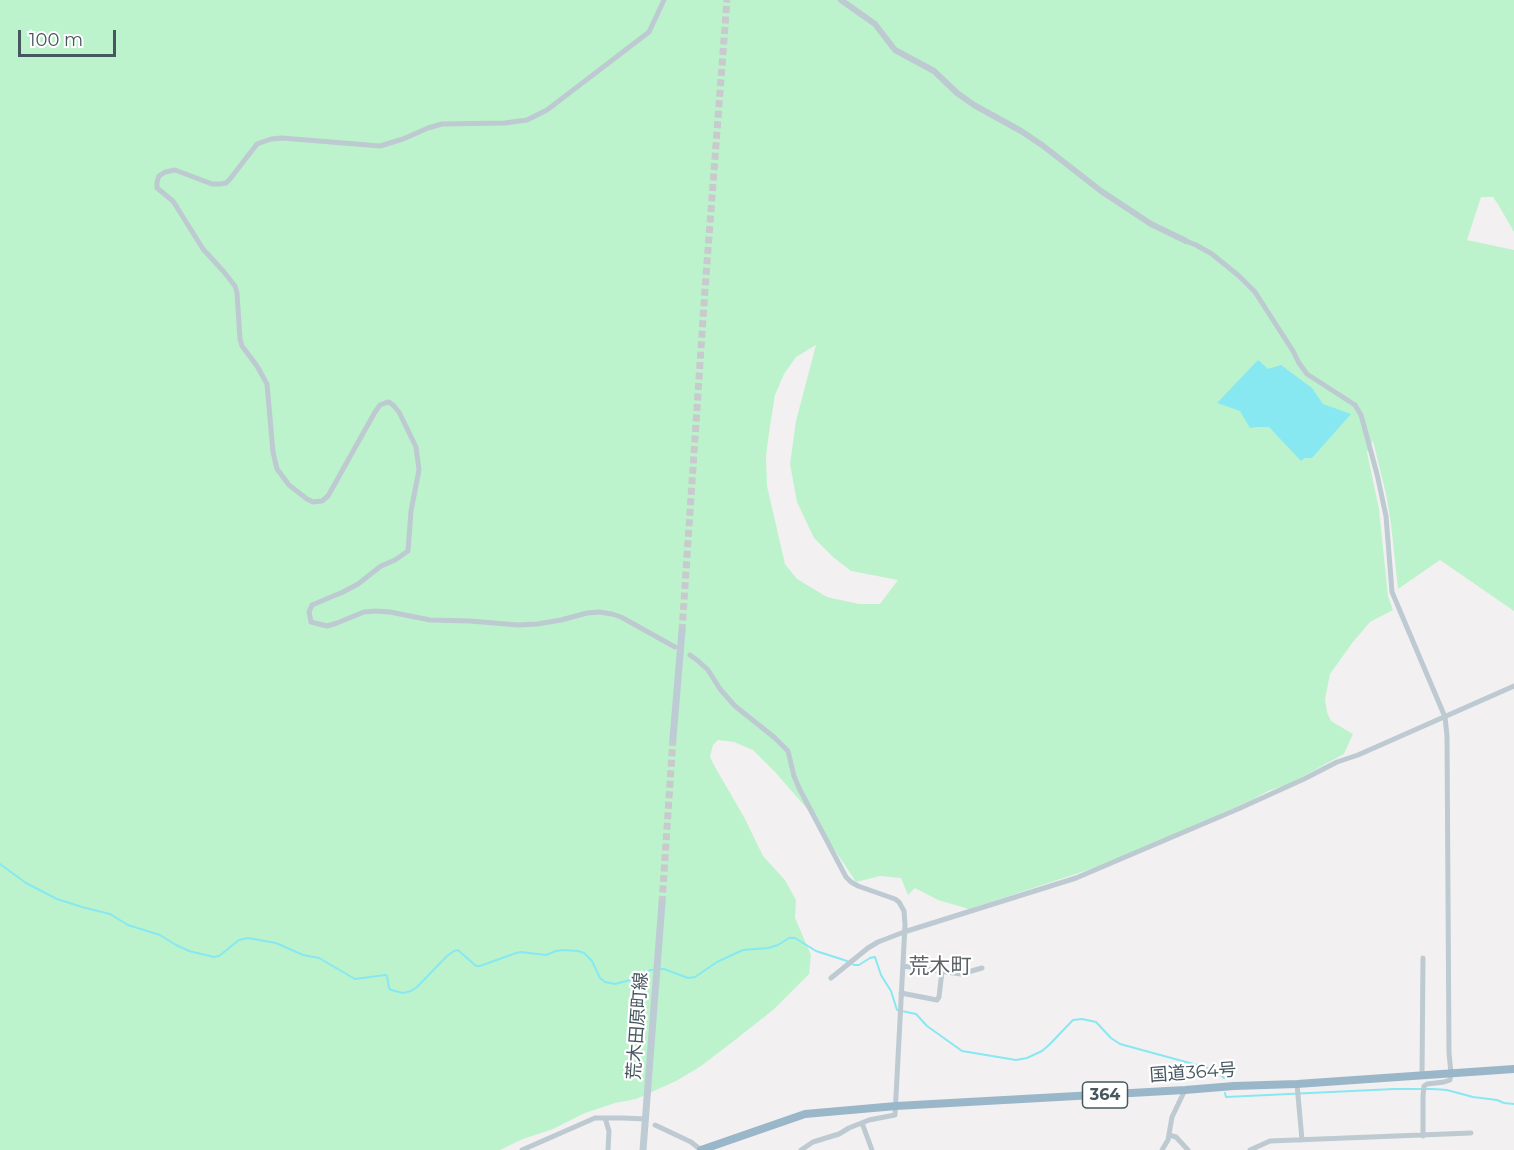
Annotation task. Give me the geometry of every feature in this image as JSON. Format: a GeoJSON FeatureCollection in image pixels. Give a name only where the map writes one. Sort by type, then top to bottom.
{"type":"FeatureCollection","features":[{"type":"Feature","properties":{"kind":"highway","name":"国道364号"},"geometry":{"type":"LineString","coordinates":[[709,1149],[805,1114],[896,1106],[1297,1084],[1514,1069]]}},
{"type":"Feature","properties":{"kind":"main road"},"geometry":{"type":"LineString","coordinates":[[673,738],[682,631]]}},
{"type":"Feature","properties":{"kind":"main road","name":"荒木田原町線"},"geometry":{"type":"LineString","coordinates":[[643,1150],[662,903]]}},
{"type":"Feature","properties":{"kind":"street"},"geometry":{"type":"LineString","coordinates":[[664,0],[649,32],[547,110],[527,120],[505,123],[442,124],[380,146],[271,139],[257,144],[226,183],[212,184],[176,170],[159,176],[157,188],[173,201],[203,249],[235,286],[240,339],[242,346],[267,384],[273,452],[277,469],[289,485],[313,502],[322,501],[328,496],[375,412],[380,405],[385,403],[389,402],[399,412],[416,447],[419,470],[411,511],[408,551],[381,566],[358,584],[312,605],[309,612],[311,622],[327,626],[364,612],[376,611],[430,620],[518,625],[537,624],[599,612],[621,617],[675,647]]}},
{"type":"Feature","properties":{"kind":"street"},"geometry":{"type":"LineString","coordinates":[[841,0],[875,24],[895,50],[934,71],[957,93],[974,105],[1042,145],[1101,191],[1151,224],[1212,254],[1255,292],[1308,374],[1356,405],[1375,465],[1386,516],[1392,592],[1445,717],[1447,736],[1451,1073],[1450,1080],[1424,1086],[1423,1136]]}},
{"type":"Feature","properties":{"kind":"street"},"geometry":{"type":"LineString","coordinates":[[690,655],[708,670],[720,689],[735,706],[788,751],[799,788],[850,882],[895,899],[899,902],[905,917],[895,1115],[875,1118],[839,1134],[813,1142],[801,1150]]}},
{"type":"Feature","properties":{"kind":"street"},"geometry":{"type":"LineString","coordinates":[[831,978],[878,942],[1076,878],[1238,809],[1337,762],[1358,755],[1514,686]]}},
{"type":"Feature","properties":{"kind":"street"},"geometry":{"type":"LineString","coordinates":[[1422,1076],[1423,958]]}},
{"type":"Feature","properties":{"kind":"street"},"geometry":{"type":"LineString","coordinates":[[903,966],[961,974],[982,968]]}},
{"type":"Feature","properties":{"kind":"street"},"geometry":{"type":"LineString","coordinates":[[901,993],[937,1000],[942,971]]}},
{"type":"Feature","properties":{"kind":"street"},"geometry":{"type":"LineString","coordinates":[[1297,1084],[1302,1140]]}},
{"type":"Feature","properties":{"kind":"street"},"geometry":{"type":"LineString","coordinates":[[1162,1150],[1169,1135],[1172,1117],[1185,1090]]}},
{"type":"Feature","properties":{"kind":"street"},"geometry":{"type":"LineString","coordinates":[[526,1149],[595,1118],[646,1119]]}},
{"type":"Feature","properties":{"kind":"street"},"geometry":{"type":"LineString","coordinates":[[605,1118],[609,1131],[608,1150]]}},
{"type":"Feature","properties":{"kind":"street"},"geometry":{"type":"LineString","coordinates":[[862,1123],[872,1150]]}},
{"type":"Feature","properties":{"kind":"street"},"geometry":{"type":"LineString","coordinates":[[655,1125],[709,1149]]}},
{"type":"Feature","properties":{"kind":"street"},"geometry":{"type":"LineString","coordinates":[[1250,1150],[1270,1142],[1471,1133]]}},
{"type":"Feature","properties":{"kind":"street"},"geometry":{"type":"LineString","coordinates":[[1169,1135],[1176,1137],[1188,1150]]}},
{"type":"Feature","properties":{"kind":"green space"},"geometry":{"type":"Polygon","coordinates":[[[0,0],[1514,0],[1514,232],[1493,197],[1481,197],[1467,240],[1514,250],[1514,611],[1440,560],[1398,589],[1386,494],[1373,441],[1367,452],[1379,509],[1388,596],[1393,610],[1370,622],[1330,674],[1325,699],[1327,712],[1331,721],[1353,734],[1344,754],[1289,784],[1268,791],[1143,848],[1091,869],[969,909],[938,900],[915,888],[908,895],[901,878],[880,876],[856,882],[809,811],[775,772],[753,750],[734,742],[718,740],[713,745],[710,757],[763,856],[785,880],[796,900],[795,918],[811,955],[809,974],[773,1010],[701,1066],[676,1081],[636,1099],[585,1113],[553,1129],[500,1150],[0,1150],[0,0]],[[816,345],[796,357],[784,374],[775,395],[770,426],[766,456],[767,486],[785,564],[797,579],[827,597],[859,604],[880,604],[898,580],[851,571],[814,538],[797,502],[790,464],[796,421],[816,345]]]}},
{"type":"Feature","properties":{"kind":"water"},"geometry":{"type":"Polygon","coordinates":[[[1258,360],[1268,369],[1281,365],[1312,388],[1323,404],[1351,414],[1312,458],[1305,458],[1301,461],[1269,427],[1250,428],[1240,411],[1217,403],[1258,360]]]}},
{"type":"Feature","properties":{"kind":"waterway"},"geometry":{"type":"LineString","coordinates":[[0,864],[26,883],[57,899],[110,914],[128,925],[160,935],[189,951],[214,957],[219,956],[239,940],[248,938],[276,943],[303,955],[319,958],[355,979],[385,975],[389,988],[403,993],[417,987],[447,956],[458,950],[476,966],[521,952],[546,955],[563,950],[578,951],[584,953],[592,961],[600,978],[605,982],[615,984],[634,979],[650,970],[664,969],[688,978],[695,977],[717,962],[743,950],[768,948],[789,938],[795,938],[816,951],[854,965],[875,957],[897,1010],[916,1014],[927,1026],[962,1051],[1016,1060],[1027,1058],[1042,1051],[1073,1020],[1082,1019],[1096,1022],[1120,1044],[1208,1068],[1218,1072],[1224,1078]]}},
{"type":"Feature","properties":{"kind":"waterway"},"geometry":{"type":"LineString","coordinates":[[1225,1093],[1226,1097],[1433,1089],[1514,1104]]}},
{"type":"Feature","properties":{"kind":"tunnel"},"geometry":{"type":"LineString","coordinates":[[682,631],[727,0]]}},
{"type":"Feature","properties":{"kind":"tunnel"},"geometry":{"type":"LineString","coordinates":[[662,903],[673,738]]}},
{"type":"Feature","properties":{"kind":"district","name":"荒木町"},"geometry":{"type":"Point","coordinates":[940,967]}}]}
